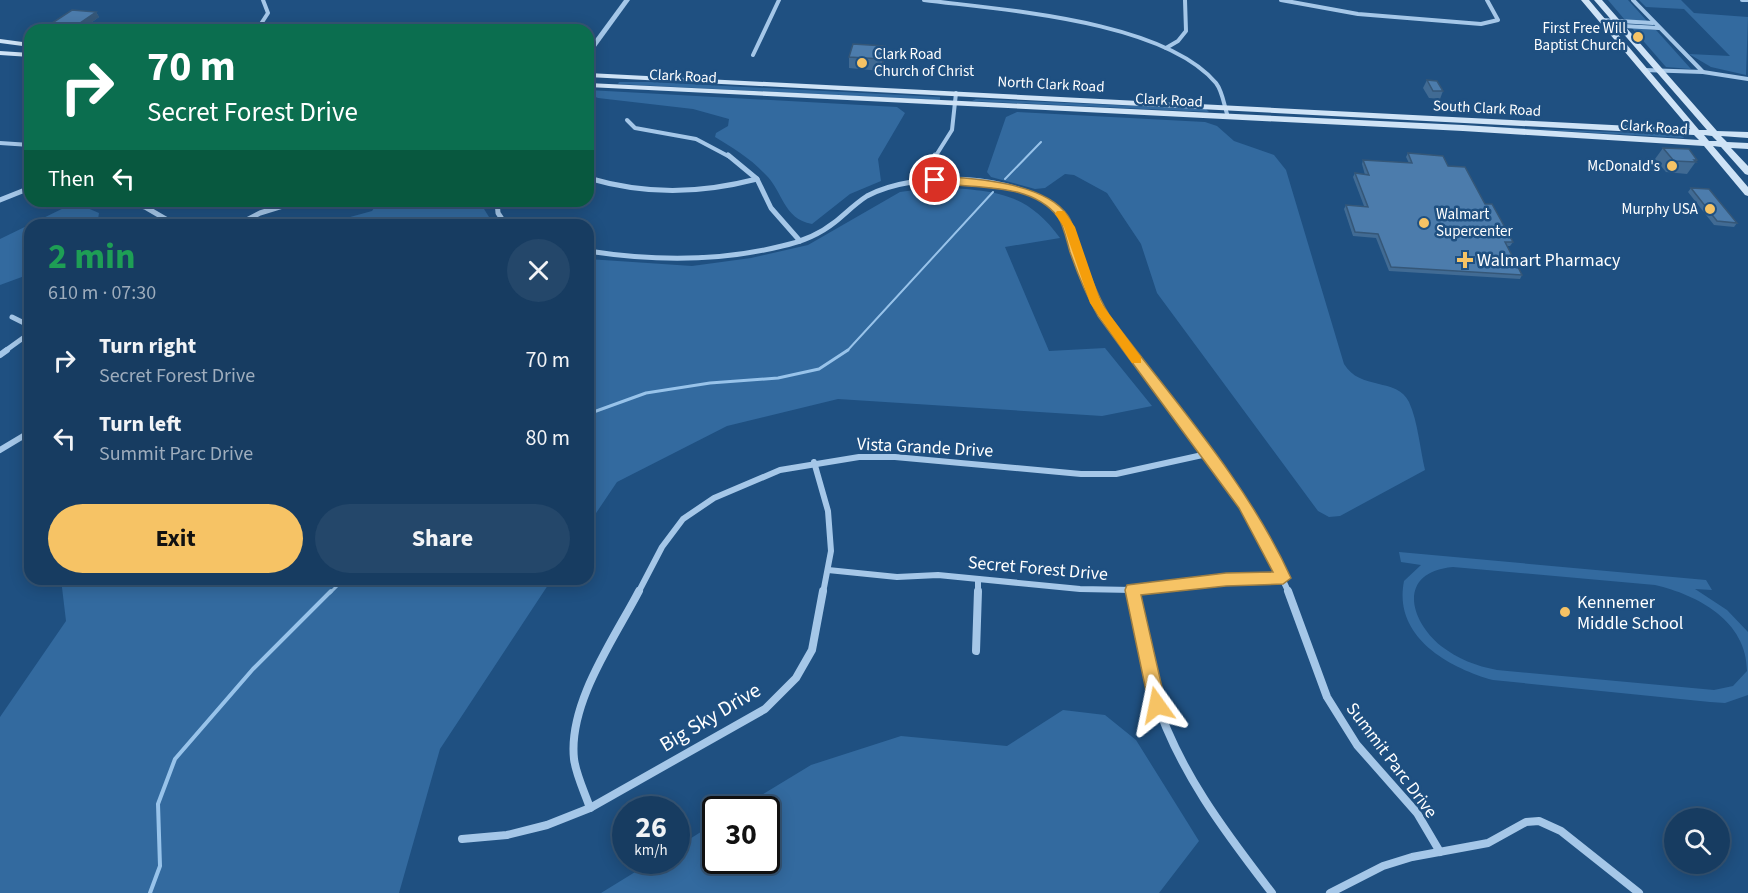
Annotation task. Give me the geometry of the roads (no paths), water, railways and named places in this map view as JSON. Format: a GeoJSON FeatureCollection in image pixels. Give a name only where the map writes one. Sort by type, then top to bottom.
{"type":"FeatureCollection","features":[{"type":"Feature","properties":{"kind":"main road"},"geometry":{"type":"LineString","coordinates":[[1585,0],[1748,193]]}},
{"type":"Feature","properties":{"kind":"main road"},"geometry":{"type":"LineString","coordinates":[[1598,0],[1748,172]]}},
{"type":"Feature","properties":{"kind":"main road"},"geometry":{"type":"LineString","coordinates":[[0,41],[24,44]]}},
{"type":"Feature","properties":{"kind":"main road"},"geometry":{"type":"LineString","coordinates":[[0,53],[24,55]]}},
{"type":"Feature","properties":{"kind":"main road","name":"North Clark Road"},"geometry":{"type":"LineString","coordinates":[[594,75],[956,98],[1224,107]]}},
{"type":"Feature","properties":{"kind":"main road","name":"Clark Road"},"geometry":{"type":"LineString","coordinates":[[594,85],[956,98],[1228,117],[1461,124],[1748,146]]}},
{"type":"Feature","properties":{"kind":"main road","name":"South Clark Road"},"geometry":{"type":"LineString","coordinates":[[1224,107],[1461,124],[1696,131],[1748,135]]}},
{"type":"Feature","properties":{"kind":"street"},"geometry":{"type":"LineString","coordinates":[[261,24],[268,13],[263,0]]}},
{"type":"Feature","properties":{"kind":"street"},"geometry":{"type":"LineString","coordinates":[[594,46],[627,0]]}},
{"type":"Feature","properties":{"kind":"street"},"geometry":{"type":"LineString","coordinates":[[753,55],[779,0]]}},
{"type":"Feature","properties":{"kind":"street"},"geometry":{"type":"LineString","coordinates":[[924,0],[1101,29],[1166,48],[1201,67],[1210,75],[1217,84],[1228,117]]}},
{"type":"Feature","properties":{"kind":"street"},"geometry":{"type":"LineString","coordinates":[[968,6],[974,0]]}},
{"type":"Feature","properties":{"kind":"street"},"geometry":{"type":"LineString","coordinates":[[1166,48],[1178,41],[1186,31],[1185,0]]}},
{"type":"Feature","properties":{"kind":"street"},"geometry":{"type":"LineString","coordinates":[[1281,0],[1358,14],[1481,24],[1498,20],[1487,0]]}},
{"type":"Feature","properties":{"kind":"street"},"geometry":{"type":"LineString","coordinates":[[1633,0],[1703,72]]}},
{"type":"Feature","properties":{"kind":"street"},"geometry":{"type":"LineString","coordinates":[[1742,0],[1748,0]]}},
{"type":"Feature","properties":{"kind":"street"},"geometry":{"type":"LineString","coordinates":[[1604,23],[1654,22]]}},
{"type":"Feature","properties":{"kind":"street"},"geometry":{"type":"LineString","coordinates":[[1619,23],[1659,28]]}},
{"type":"Feature","properties":{"kind":"street"},"geometry":{"type":"LineString","coordinates":[[1644,70],[1703,72],[1748,79]]}},
{"type":"Feature","properties":{"kind":"street"},"geometry":{"type":"LineString","coordinates":[[935,180],[933,167],[935,156],[952,130],[956,98]]}},
{"type":"Feature","properties":{"kind":"street"},"geometry":{"type":"LineString","coordinates":[[627,120],[635,128],[682,135],[710,145],[757,179],[771,208],[800,241]]}},
{"type":"Feature","properties":{"kind":"street"},"geometry":{"type":"LineString","coordinates":[[0,143],[24,145]]}},
{"type":"Feature","properties":{"kind":"street"},"geometry":{"type":"LineString","coordinates":[[594,180],[633,190],[669,193],[726,188],[757,179]]}},
{"type":"Feature","properties":{"kind":"street","name":"Summit Parc Drive"},"geometry":{"type":"LineString","coordinates":[[594,252],[628,257],[693,258],[751,252],[800,241],[819,233],[869,196],[889,188],[935,180],[971,181],[1019,190],[1057,209],[1069,227],[1090,291],[1104,316],[1256,523],[1283,578],[1316,674],[1339,718],[1357,745],[1417,813],[1440,852]]}},
{"type":"Feature","properties":{"kind":"street"},"geometry":{"type":"LineString","coordinates":[[0,200],[24,190]]}},
{"type":"Feature","properties":{"kind":"street"},"geometry":{"type":"LineString","coordinates":[[145,207],[166,219]]}},
{"type":"Feature","properties":{"kind":"street"},"geometry":{"type":"LineString","coordinates":[[248,219],[280,207]]}},
{"type":"Feature","properties":{"kind":"street"},"geometry":{"type":"LineString","coordinates":[[12,317],[24,323]]}},
{"type":"Feature","properties":{"kind":"street"},"geometry":{"type":"LineString","coordinates":[[0,355],[24,337]]}},
{"type":"Feature","properties":{"kind":"street"},"geometry":{"type":"LineString","coordinates":[[0,450],[24,436]]}},
{"type":"Feature","properties":{"kind":"street","name":"Vista Grande Drive"},"geometry":{"type":"LineString","coordinates":[[590,808],[574,760],[576,725],[587,690],[663,547],[683,519],[714,498],[780,470],[814,462],[859,457],[895,457],[1082,474],[1116,474],[1207,454]]}},
{"type":"Feature","properties":{"kind":"street","name":"Big Sky Drive"},"geometry":{"type":"LineString","coordinates":[[462,839],[517,832],[547,825],[590,808],[765,709],[796,678],[812,650],[831,551],[831,529],[814,462]]}},
{"type":"Feature","properties":{"kind":"street","name":"Secret Forest Drive"},"geometry":{"type":"LineString","coordinates":[[828,570],[897,577],[938,574],[1080,589],[1132,590],[1226,579],[1283,578]]}},
{"type":"Feature","properties":{"kind":"street"},"geometry":{"type":"LineString","coordinates":[[976,651],[978,579]]}},
{"type":"Feature","properties":{"kind":"street"},"geometry":{"type":"LineString","coordinates":[[1132,590],[1157,705],[1181,763],[1214,819],[1272,893]]}},
{"type":"Feature","properties":{"kind":"street"},"geometry":{"type":"LineString","coordinates":[[1330,893],[1347,881],[1399,861],[1440,852],[1469,849],[1498,840],[1524,821],[1541,821],[1557,829],[1639,893]]}},
{"type":"Feature","properties":{"kind":"waterway"},"geometry":{"type":"LineString","coordinates":[[1005,179],[1041,142]]}},
{"type":"Feature","properties":{"kind":"waterway"},"geometry":{"type":"LineString","coordinates":[[848,350],[993,192]]}},
{"type":"Feature","properties":{"kind":"waterway"},"geometry":{"type":"LineString","coordinates":[[594,412],[646,393],[710,383],[778,378],[819,369],[848,350]]}},
{"type":"Feature","properties":{"kind":"waterway"},"geometry":{"type":"LineString","coordinates":[[330,593],[338,585]]}},
{"type":"Feature","properties":{"kind":"waterway"},"geometry":{"type":"LineString","coordinates":[[150,893],[160,866],[158,804],[175,759],[253,669],[331,591]]}},
{"type":"Feature","properties":{"kind":"place","name":"First Free Will Baptist Church"},"geometry":{"type":"Point","coordinates":[1638,37]}},
{"type":"Feature","properties":{"kind":"place","name":"Clark Road Church of Christ"},"geometry":{"type":"Point","coordinates":[862,63]}},
{"type":"Feature","properties":{"kind":"place","name":"McDonald's"},"geometry":{"type":"Point","coordinates":[1672,166]}},
{"type":"Feature","properties":{"kind":"place","name":"Murphy USA"},"geometry":{"type":"Point","coordinates":[1710,209]}},
{"type":"Feature","properties":{"kind":"place","name":"Walmart Supercenter"},"geometry":{"type":"Point","coordinates":[1424,223]}},
{"type":"Feature","properties":{"kind":"place","name":"Walmart Pharmacy"},"geometry":{"type":"Point","coordinates":[1465,260]}},
{"type":"Feature","properties":{"kind":"place","name":"Kennemer Middle School"},"geometry":{"type":"Point","coordinates":[1565,612]}}]}
